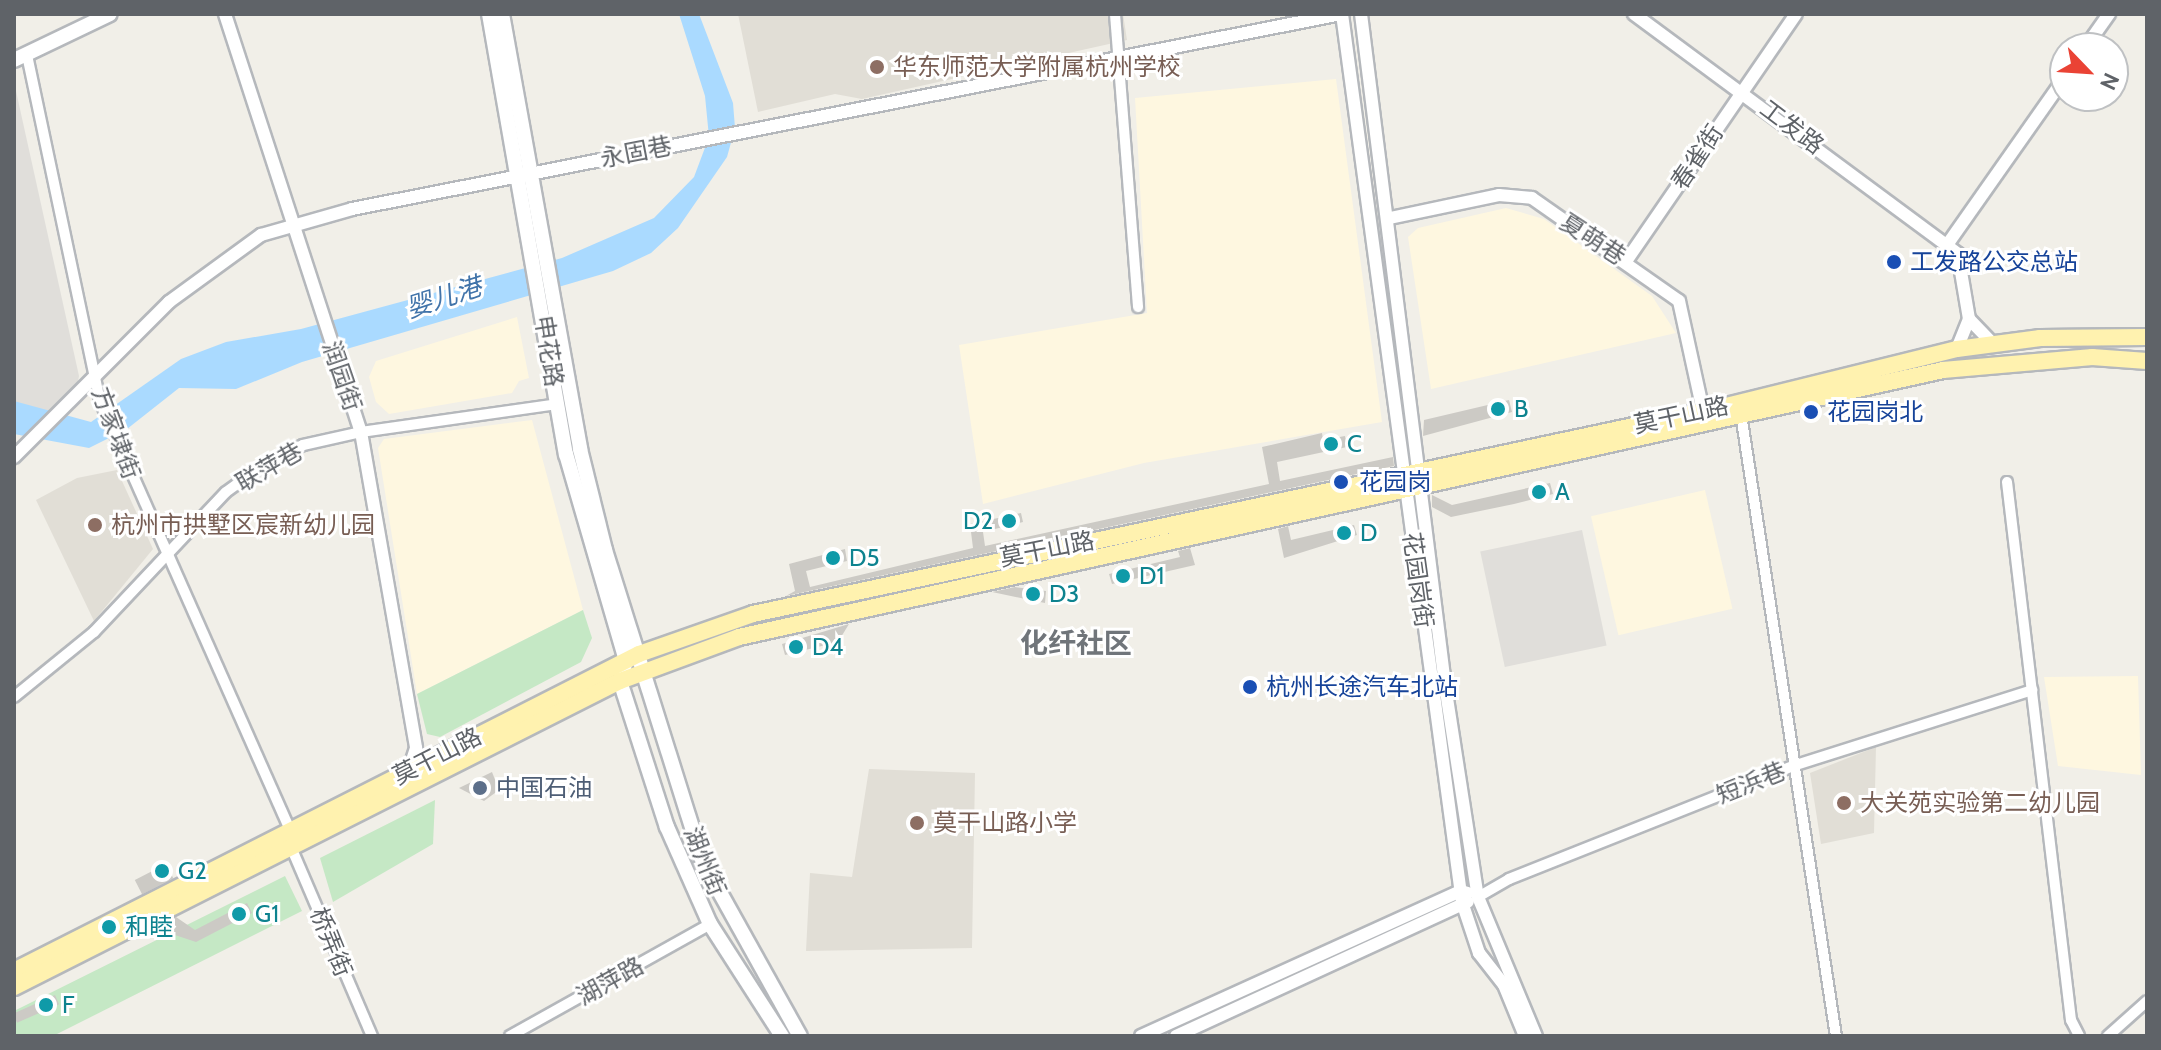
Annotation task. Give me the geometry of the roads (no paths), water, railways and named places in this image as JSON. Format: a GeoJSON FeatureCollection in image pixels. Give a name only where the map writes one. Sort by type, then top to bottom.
{"type":"FeatureCollection","features":[{"type":"Feature","properties":{"kind":"main road"},"geometry":{"type":"LineString","coordinates":[[18,56],[89,14]]}},
{"type":"Feature","properties":{"kind":"main road"},"geometry":{"type":"LineString","coordinates":[[18,56],[110,14]]}},
{"type":"Feature","properties":{"kind":"main road","name":"申花路"},"geometry":{"type":"LineString","coordinates":[[489,14],[586,478],[633,657]]}},
{"type":"Feature","properties":{"kind":"main road","name":"申花路"},"geometry":{"type":"LineString","coordinates":[[502,14],[524,176]]}},
{"type":"Feature","properties":{"kind":"main road","name":"申花路"},"geometry":{"type":"LineString","coordinates":[[548,302],[557,404],[578,504],[633,657],[644,672]]}},
{"type":"Feature","properties":{"kind":"main road","name":"莫干山路"},"geometry":{"type":"LineString","coordinates":[[14,971],[620,681],[787,624],[1957,349],[1993,344],[2147,337]]}},
{"type":"Feature","properties":{"kind":"main road","name":"莫干山路"},"geometry":{"type":"LineString","coordinates":[[14,987],[291,840],[409,770],[633,657],[775,607],[1741,414],[1943,370],[2092,357],[2147,361]]}},
{"type":"Feature","properties":{"kind":"main road"},"geometry":{"type":"LineString","coordinates":[[620,681],[633,657]]}},
{"type":"Feature","properties":{"kind":"main road","name":"湖州街"},"geometry":{"type":"LineString","coordinates":[[644,672],[703,862],[800,1036]]}},
{"type":"Feature","properties":{"kind":"main road","name":"湖州街"},"geometry":{"type":"LineString","coordinates":[[620,681],[667,827],[710,924],[782,1036]]}},
{"type":"Feature","properties":{"kind":"street","name":"润园街"},"geometry":{"type":"LineString","coordinates":[[225,14],[291,226],[361,432],[416,748],[409,770]]}},
{"type":"Feature","properties":{"kind":"street"},"geometry":{"type":"LineString","coordinates":[[1115,14],[1138,307]]}},
{"type":"Feature","properties":{"kind":"street","name":"永固巷"},"geometry":{"type":"LineString","coordinates":[[14,457],[96,381],[169,302],[217,263],[261,235],[291,226],[697,140],[1342,14]]}},
{"type":"Feature","properties":{"kind":"street","name":"花园岗街"},"geometry":{"type":"LineString","coordinates":[[1342,14],[1478,897],[1525,1036]]}},
{"type":"Feature","properties":{"kind":"street","name":"花园岗街"},"geometry":{"type":"LineString","coordinates":[[1361,14],[1390,218],[1412,479],[1462,898],[1479,953],[1508,982],[1536,1036]]}},
{"type":"Feature","properties":{"kind":"street","name":"工发路"},"geometry":{"type":"LineString","coordinates":[[1634,14],[1743,89],[1958,254],[1969,319]]}},
{"type":"Feature","properties":{"kind":"street","name":"春雀街"},"geometry":{"type":"LineString","coordinates":[[1627,260],[1796,14]]}},
{"type":"Feature","properties":{"kind":"street"},"geometry":{"type":"LineString","coordinates":[[2096,32],[2109,14]]}},
{"type":"Feature","properties":{"kind":"street","name":"方家埭街"},"geometry":{"type":"LineString","coordinates":[[18,56],[100,401],[164,555],[291,840]]}},
{"type":"Feature","properties":{"kind":"street"},"geometry":{"type":"LineString","coordinates":[[1947,245],[2049,100]]}},
{"type":"Feature","properties":{"kind":"street","name":"夏萌巷"},"geometry":{"type":"LineString","coordinates":[[1390,218],[1517,194],[1627,260],[1679,301],[1703,411]]}},
{"type":"Feature","properties":{"kind":"street"},"geometry":{"type":"LineString","coordinates":[[1957,349],[1969,319],[1993,344]]}},
{"type":"Feature","properties":{"kind":"street","name":"联萍巷"},"geometry":{"type":"LineString","coordinates":[[14,697],[94,632],[226,492],[262,466],[303,445],[361,432],[557,404]]}},
{"type":"Feature","properties":{"kind":"street"},"geometry":{"type":"LineString","coordinates":[[1741,414],[1836,1036]]}},
{"type":"Feature","properties":{"kind":"street"},"geometry":{"type":"LineString","coordinates":[[2007,482],[2071,1020],[2079,1036]]}},
{"type":"Feature","properties":{"kind":"street","name":"短浜巷"},"geometry":{"type":"LineString","coordinates":[[1478,897],[1509,879],[1796,765],[2032,690]]}},
{"type":"Feature","properties":{"kind":"street"},"geometry":{"type":"LineString","coordinates":[[416,748],[434,758]]}},
{"type":"Feature","properties":{"kind":"street","name":"桥弄街"},"geometry":{"type":"LineString","coordinates":[[291,840],[372,1036]]}},
{"type":"Feature","properties":{"kind":"street"},"geometry":{"type":"LineString","coordinates":[[1141,1036],[1462,898],[1478,897]]}},
{"type":"Feature","properties":{"kind":"street"},"geometry":{"type":"LineString","coordinates":[[1173,1022],[1178,1036],[1462,898]]}},
{"type":"Feature","properties":{"kind":"street","name":"湖萍路"},"geometry":{"type":"LineString","coordinates":[[510,1036],[710,924]]}},
{"type":"Feature","properties":{"kind":"street"},"geometry":{"type":"LineString","coordinates":[[2108,1036],[2147,1001]]}},
{"type":"Feature","properties":{"kind":"water","name":"婴儿港"},"geometry":{"type":"Polygon","coordinates":[[[679,14],[699,14],[733,103],[735,128],[727,157],[678,228],[651,253],[613,271],[302,362],[236,389],[179,388],[127,429],[89,448],[14,434],[14,401],[91,422],[181,359],[226,342],[301,329],[562,258],[654,218],[694,177],[709,137],[705,96],[679,14]]]}},
{"type":"Feature","properties":{"kind":"place","name":"华东师范大学附属杭州学校"},"geometry":{"type":"Point","coordinates":[877,67]}},
{"type":"Feature","properties":{"kind":"place","name":"工发路公交总站"},"geometry":{"type":"Point","coordinates":[1894,262]}},
{"type":"Feature","properties":{"kind":"place","name":"B"},"geometry":{"type":"Point","coordinates":[1498,409]}},
{"type":"Feature","properties":{"kind":"place","name":"花园岗北"},"geometry":{"type":"Point","coordinates":[1811,412]}},
{"type":"Feature","properties":{"kind":"place","name":"C"},"geometry":{"type":"Point","coordinates":[1331,444]}},
{"type":"Feature","properties":{"kind":"place","name":"花园岗"},"geometry":{"type":"Point","coordinates":[1341,482]}},
{"type":"Feature","properties":{"kind":"place","name":"A"},"geometry":{"type":"Point","coordinates":[1539,492]}},
{"type":"Feature","properties":{"kind":"place","name":"D2"},"geometry":{"type":"Point","coordinates":[1009,521]}},
{"type":"Feature","properties":{"kind":"place","name":"杭州市拱墅区宸新幼儿园"},"geometry":{"type":"Point","coordinates":[95,525]}},
{"type":"Feature","properties":{"kind":"place","name":"D"},"geometry":{"type":"Point","coordinates":[1344,533]}},
{"type":"Feature","properties":{"kind":"place","name":"D5"},"geometry":{"type":"Point","coordinates":[833,558]}},
{"type":"Feature","properties":{"kind":"place","name":"D1"},"geometry":{"type":"Point","coordinates":[1123,576]}},
{"type":"Feature","properties":{"kind":"place","name":"D3"},"geometry":{"type":"Point","coordinates":[1033,594]}},
{"type":"Feature","properties":{"kind":"place","name":"D4"},"geometry":{"type":"Point","coordinates":[796,647]}},
{"type":"Feature","properties":{"kind":"place","name":"杭州长途汽车北站"},"geometry":{"type":"Point","coordinates":[1250,687]}},
{"type":"Feature","properties":{"kind":"place","name":"中国石油"},"geometry":{"type":"Point","coordinates":[480,788]}},
{"type":"Feature","properties":{"kind":"place","name":"大关苑实验第二幼儿园"},"geometry":{"type":"Point","coordinates":[1844,803]}},
{"type":"Feature","properties":{"kind":"place","name":"莫干山路小学"},"geometry":{"type":"Point","coordinates":[917,823]}},
{"type":"Feature","properties":{"kind":"place","name":"G2"},"geometry":{"type":"Point","coordinates":[162,871]}},
{"type":"Feature","properties":{"kind":"place","name":"G1"},"geometry":{"type":"Point","coordinates":[239,914]}},
{"type":"Feature","properties":{"kind":"place","name":"和睦"},"geometry":{"type":"Point","coordinates":[109,927]}},
{"type":"Feature","properties":{"kind":"place","name":"F"},"geometry":{"type":"Point","coordinates":[46,1005]}},
{"type":"Feature","properties":{"kind":"district","name":"化纤社区"},"geometry":{"type":"Point","coordinates":[1076,643]}}]}
